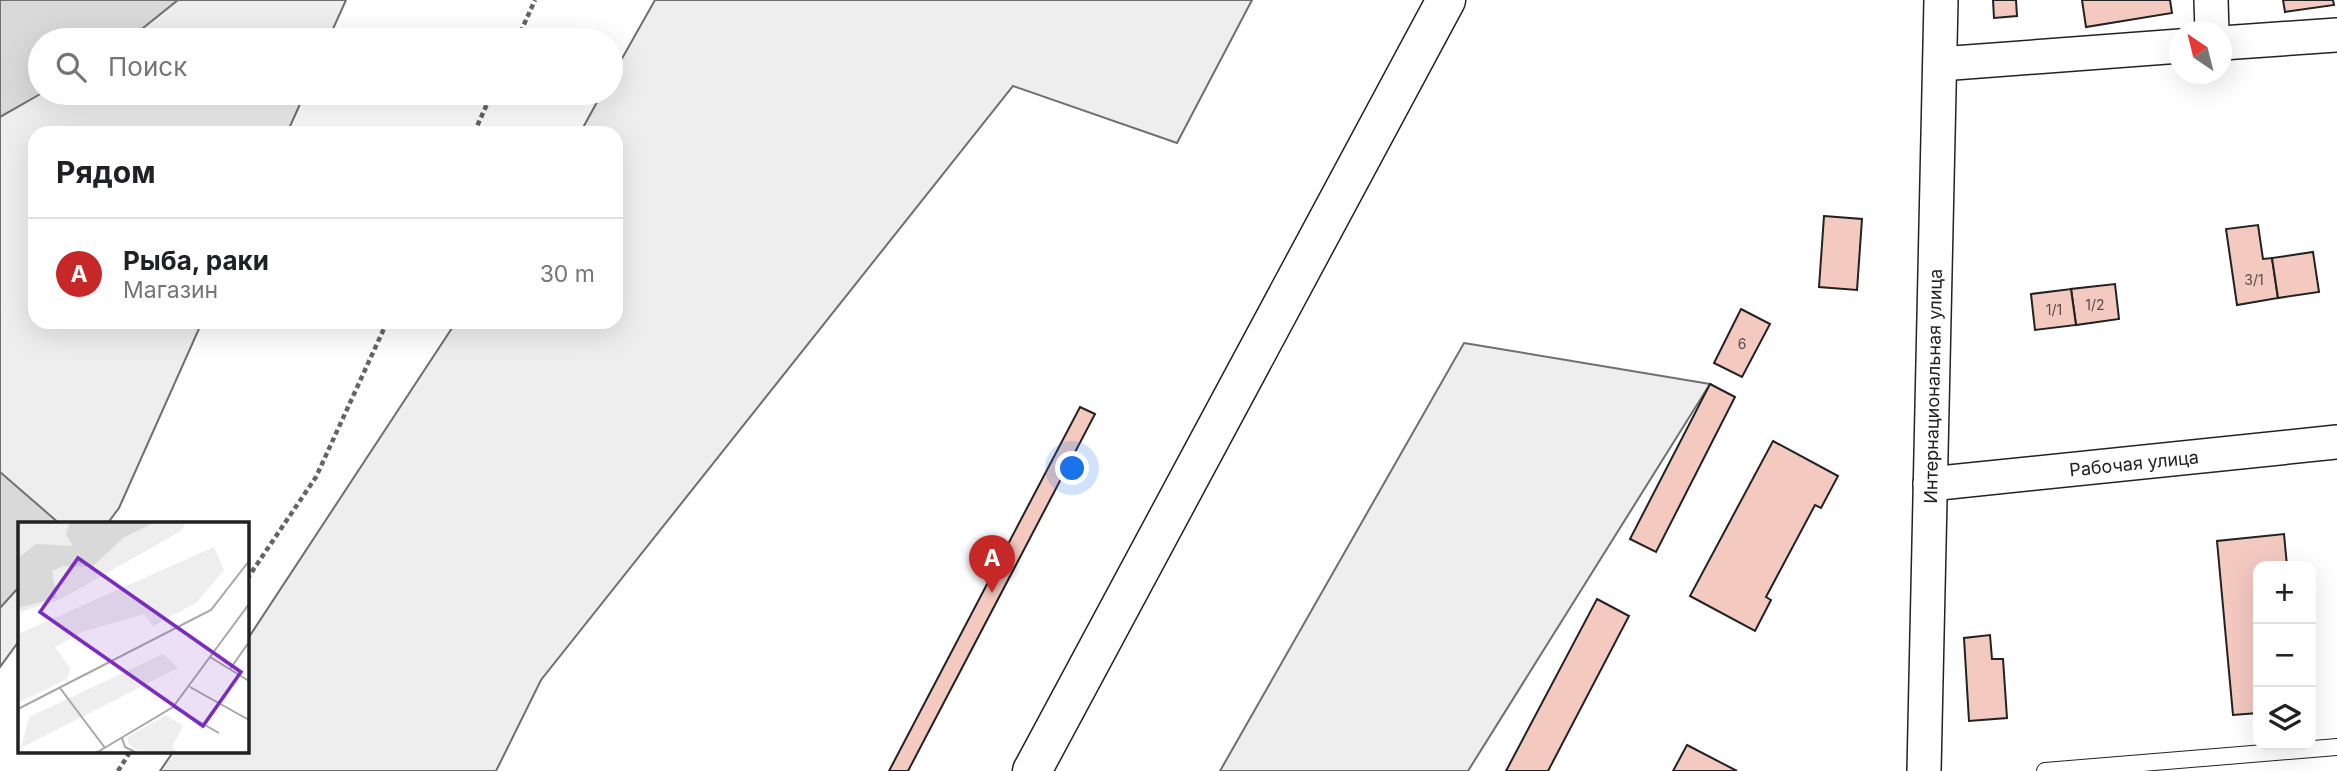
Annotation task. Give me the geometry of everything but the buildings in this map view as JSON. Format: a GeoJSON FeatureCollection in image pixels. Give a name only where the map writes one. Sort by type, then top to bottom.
{"type":"FeatureCollection","features":[{"type":"Feature","properties":{"kind":"highway"},"geometry":{"type":"LineString","coordinates":[[1032,771],[1446,0]]}},
{"type":"Feature","properties":{"kind":"street","name":"Интернациональная улица"},"geometry":{"type":"LineString","coordinates":[[1923,771],[1941,0]]}},
{"type":"Feature","properties":{"kind":"street"},"geometry":{"type":"LineString","coordinates":[[2211,0],[2212,21]]}},
{"type":"Feature","properties":{"kind":"street"},"geometry":{"type":"LineString","coordinates":[[2232,42],[2337,35]]}},
{"type":"Feature","properties":{"kind":"street"},"geometry":{"type":"LineString","coordinates":[[1940,64],[2169,47]]}},
{"type":"Feature","properties":{"kind":"street","name":"Рабочая улица"},"geometry":{"type":"LineString","coordinates":[[1930,484],[2337,442]]}},
{"type":"Feature","properties":{"kind":"lane"},"geometry":{"type":"LineString","coordinates":[[2045,771],[2337,747]]}},
{"type":"Feature","properties":{"kind":"path"},"geometry":{"type":"LineString","coordinates":[[522,28],[535,0]]}},
{"type":"Feature","properties":{"kind":"path"},"geometry":{"type":"LineString","coordinates":[[477,126],[487,105]]}},
{"type":"Feature","properties":{"kind":"path"},"geometry":{"type":"LineString","coordinates":[[248,578],[316,477],[384,329]]}},
{"type":"Feature","properties":{"kind":"path"},"geometry":{"type":"LineString","coordinates":[[118,771],[130,754]]}},
{"type":"Feature","properties":{"kind":"shaded area"},"geometry":{"type":"Polygon","coordinates":[[[0,0],[346,0],[333,28],[28,28],[28,105],[300,105],[290,126],[28,126],[28,329],[199,329],[119,508],[108,522],[18,522],[18,642],[0,667],[0,0]]]}},
{"type":"Feature","properties":{"kind":"shaded area"},"geometry":{"type":"Polygon","coordinates":[[[0,0],[178,0],[143,28],[28,28],[28,101],[0,117],[0,0]]]}},
{"type":"Feature","properties":{"kind":"shaded area"},"geometry":{"type":"Polygon","coordinates":[[[655,0],[1252,0],[1177,143],[1013,86],[541,680],[496,771],[160,771],[172,754],[248,754],[248,638],[451,329],[623,329],[623,126],[584,126],[595,105],[623,105],[623,57],[655,0]]]}},
{"type":"Feature","properties":{"kind":"shaded area"},"geometry":{"type":"Polygon","coordinates":[[[1464,343],[1710,384],[1468,771],[1220,771],[1464,343]]]}},
{"type":"Feature","properties":{"kind":"shaded area"},"geometry":{"type":"Polygon","coordinates":[[[0,472],[58,522],[18,522],[18,588],[0,608],[0,472]]]}},
{"type":"Feature","properties":{"kind":"place","name":"Рыба, раки"},"geometry":{"type":"Point","coordinates":[992,593]}}]}
